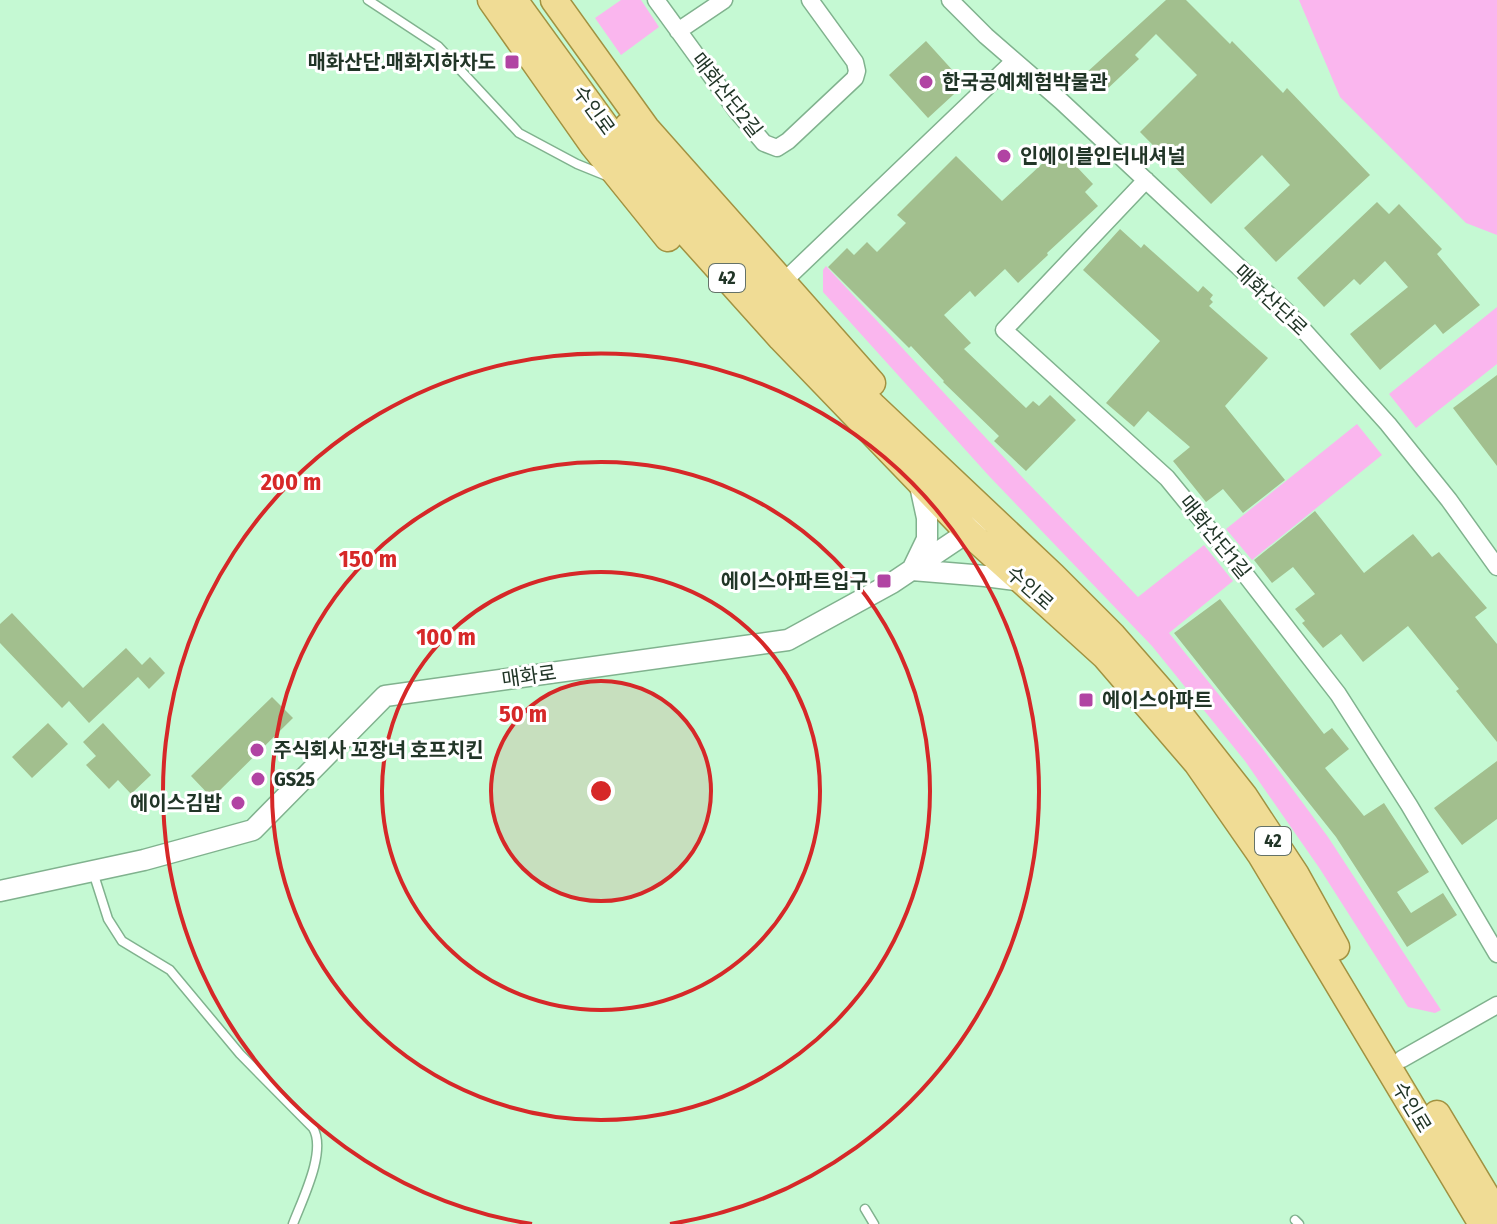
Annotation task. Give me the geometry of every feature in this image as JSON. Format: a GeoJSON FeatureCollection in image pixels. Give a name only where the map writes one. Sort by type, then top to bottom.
{"type":"FeatureCollection","features":[{"type":"Feature","properties":{"kind":"main road"},"geometry":{"type":"LineString","coordinates":[[491,0],[593,145],[655,224],[731,307],[873,457],[926,471]]}},
{"type":"Feature","properties":{"kind":"main road","name":"수인로"},"geometry":{"type":"LineString","coordinates":[[514,0],[667,211],[781,338],[926,471],[988,514],[1113,636],[1162,692],[1244,796],[1296,875],[1368,1005],[1497,1214]]}},
{"type":"Feature","properties":{"kind":"main road","name":"수인로"},"geometry":{"type":"LineString","coordinates":[[535,0],[677,192],[817,350],[873,406],[926,471],[968,532],[1105,656],[1197,763],[1261,855],[1482,1224]]}},
{"type":"Feature","properties":{"kind":"main road"},"geometry":{"type":"LineString","coordinates":[[554,0],[646,128],[911,426],[926,471]]}},
{"type":"Feature","properties":{"kind":"street","name":"매화산단2길"},"geometry":{"type":"LineString","coordinates":[[656,0],[736,110],[764,143],[777,148],[800,131],[855,78],[857,71],[855,62],[810,0]]}},
{"type":"Feature","properties":{"kind":"street","name":"매화산단2길"},"geometry":{"type":"LineString","coordinates":[[678,31],[724,0]]}},
{"type":"Feature","properties":{"kind":"street","name":"매화산단로"},"geometry":{"type":"LineString","coordinates":[[950,0],[1299,326],[1388,424],[1449,500],[1497,567]]}},
{"type":"Feature","properties":{"kind":"street"},"geometry":{"type":"LineString","coordinates":[[783,282],[1014,61]]}},
{"type":"Feature","properties":{"kind":"street","name":"매화산단1길"},"geometry":{"type":"LineString","coordinates":[[1146,180],[1004,330],[1167,478],[1231,556],[1338,694],[1409,805],[1497,954]]}},
{"type":"Feature","properties":{"kind":"street"},"geometry":{"type":"LineString","coordinates":[[926,471],[927,539],[912,570],[1023,581]]}},
{"type":"Feature","properties":{"kind":"street","name":"매화로"},"geometry":{"type":"LineString","coordinates":[[0,891],[144,860],[253,830],[385,696],[788,640],[892,583],[968,532],[988,514]]}},
{"type":"Feature","properties":{"kind":"street"},"geometry":{"type":"LineString","coordinates":[[1402,1059],[1497,1005]]}},
{"type":"Feature","properties":{"kind":"lane"},"geometry":{"type":"LineString","coordinates":[[368,0],[438,46],[519,133],[577,164],[623,183]]}},
{"type":"Feature","properties":{"kind":"lane"},"geometry":{"type":"LineString","coordinates":[[92,871],[108,919],[122,941],[170,970],[240,1054],[317,1135],[316,1159],[293,1224]]}},
{"type":"Feature","properties":{"kind":"lane"},"geometry":{"type":"LineString","coordinates":[[865,1209],[874,1224]]}},
{"type":"Feature","properties":{"kind":"shaded area"},"geometry":{"type":"Polygon","coordinates":[[[621,0],[641,0],[659,27],[621,55],[595,18],[621,0]]]}},
{"type":"Feature","properties":{"kind":"shaded area"},"geometry":{"type":"Polygon","coordinates":[[[1299,0],[1497,0],[1497,235],[1466,223],[1340,97],[1299,0]]]}},
{"type":"Feature","properties":{"kind":"shaded area"},"geometry":{"type":"Polygon","coordinates":[[[826,266],[1138,597],[1204,545],[1233,581],[1169,633],[1262,748],[1328,837],[1441,1010],[1435,1013],[1408,1007],[1320,869],[1245,761],[1152,646],[989,476],[823,292],[823,270],[826,266]]]}},
{"type":"Feature","properties":{"kind":"shaded area"},"geometry":{"type":"Polygon","coordinates":[[[1497,307],[1497,364],[1416,428],[1389,394],[1497,307]]]}},
{"type":"Feature","properties":{"kind":"shaded area"},"geometry":{"type":"Polygon","coordinates":[[[1357,424],[1382,455],[1252,560],[1226,529],[1357,424]]]}},
{"type":"Feature","properties":{"kind":"building"},"geometry":{"type":"Polygon","coordinates":[[[1166,0],[1186,0],[1283,93],[1287,88],[1370,175],[1276,262],[1244,228],[1290,185],[1262,155],[1211,204],[1140,132],[1197,75],[1156,34],[1135,55],[1139,59],[1103,93],[1085,74],[1166,0]]]}},
{"type":"Feature","properties":{"kind":"building"},"geometry":{"type":"Polygon","coordinates":[[[926,41],[965,84],[928,118],[889,75],[926,41]]]}},
{"type":"Feature","properties":{"kind":"building"},"geometry":{"type":"Polygon","coordinates":[[[1059,148],[1093,184],[1085,192],[1098,206],[1018,283],[1005,269],[975,297],[970,291],[944,315],[971,343],[964,349],[1026,408],[1033,401],[1039,406],[1050,395],[1076,420],[1026,471],[994,441],[999,436],[828,267],[847,248],[854,255],[867,242],[877,252],[906,223],[897,215],[956,156],[1002,201],[1059,148]]]}},
{"type":"Feature","properties":{"kind":"building"},"geometry":{"type":"Polygon","coordinates":[[[1377,202],[1389,214],[1399,204],[1442,249],[1437,254],[1480,305],[1443,334],[1435,324],[1380,370],[1350,334],[1408,287],[1385,261],[1360,285],[1354,279],[1324,307],[1297,278],[1377,202]]]}},
{"type":"Feature","properties":{"kind":"building"},"geometry":{"type":"Polygon","coordinates":[[[1120,229],[1141,248],[1144,244],[1198,292],[1203,286],[1213,295],[1209,306],[1268,358],[1225,406],[1285,480],[1243,513],[1223,489],[1206,502],[1173,461],[1190,447],[1148,411],[1134,427],[1106,403],[1160,341],[1083,270],[1120,229]]]}},
{"type":"Feature","properties":{"kind":"building"},"geometry":{"type":"Polygon","coordinates":[[[1497,375],[1497,466],[1453,408],[1497,375]]]}},
{"type":"Feature","properties":{"kind":"building"},"geometry":{"type":"Polygon","coordinates":[[[1315,511],[1364,573],[1413,534],[1432,557],[1439,552],[1487,608],[1475,617],[1497,644],[1497,742],[1408,626],[1363,662],[1341,634],[1323,648],[1302,623],[1305,621],[1295,609],[1315,594],[1293,567],[1272,583],[1254,560],[1315,511]]]}},
{"type":"Feature","properties":{"kind":"building"},"geometry":{"type":"Polygon","coordinates":[[[1220,599],[1324,734],[1332,728],[1349,749],[1325,768],[1364,816],[1384,803],[1429,872],[1397,892],[1411,913],[1443,893],[1457,915],[1407,947],[1336,837],[1174,633],[1220,599]]]}},
{"type":"Feature","properties":{"kind":"building"},"geometry":{"type":"Polygon","coordinates":[[[12,613],[83,688],[126,648],[142,665],[150,657],[165,673],[149,689],[138,677],[89,723],[69,701],[62,708],[0,643],[0,624],[12,613]]]}},
{"type":"Feature","properties":{"kind":"building"},"geometry":{"type":"Polygon","coordinates":[[[272,697],[293,718],[212,798],[191,776],[272,697]]]}},
{"type":"Feature","properties":{"kind":"building"},"geometry":{"type":"Polygon","coordinates":[[[48,723],[68,744],[32,778],[12,757],[48,723]]]}},
{"type":"Feature","properties":{"kind":"building"},"geometry":{"type":"Polygon","coordinates":[[[103,723],[151,775],[131,794],[118,780],[109,789],[86,765],[96,756],[83,742],[103,723]]]}},
{"type":"Feature","properties":{"kind":"building"},"geometry":{"type":"Polygon","coordinates":[[[1497,761],[1497,819],[1462,845],[1434,808],[1497,761]]]}},
{"type":"Feature","properties":{"kind":"place","name":"매화산단.매화지하차도"},"geometry":{"type":"Point","coordinates":[512,62]}},
{"type":"Feature","properties":{"kind":"place","name":"한국공예체험박물관"},"geometry":{"type":"Point","coordinates":[926,82]}},
{"type":"Feature","properties":{"kind":"place","name":"인에이블인터내셔널"},"geometry":{"type":"Point","coordinates":[1004,156]}},
{"type":"Feature","properties":{"kind":"place","name":"에이스아파트입구"},"geometry":{"type":"Point","coordinates":[884,581]}},
{"type":"Feature","properties":{"kind":"place","name":"에이스아파트"},"geometry":{"type":"Point","coordinates":[1086,700]}},
{"type":"Feature","properties":{"kind":"place","name":"주식회사 꼬장녀 호프치킨"},"geometry":{"type":"Point","coordinates":[257,750]}},
{"type":"Feature","properties":{"kind":"place","name":"GS25"},"geometry":{"type":"Point","coordinates":[258,779]}},
{"type":"Feature","properties":{"kind":"place","name":"에이스김밥"},"geometry":{"type":"Point","coordinates":[238,803]}}]}
